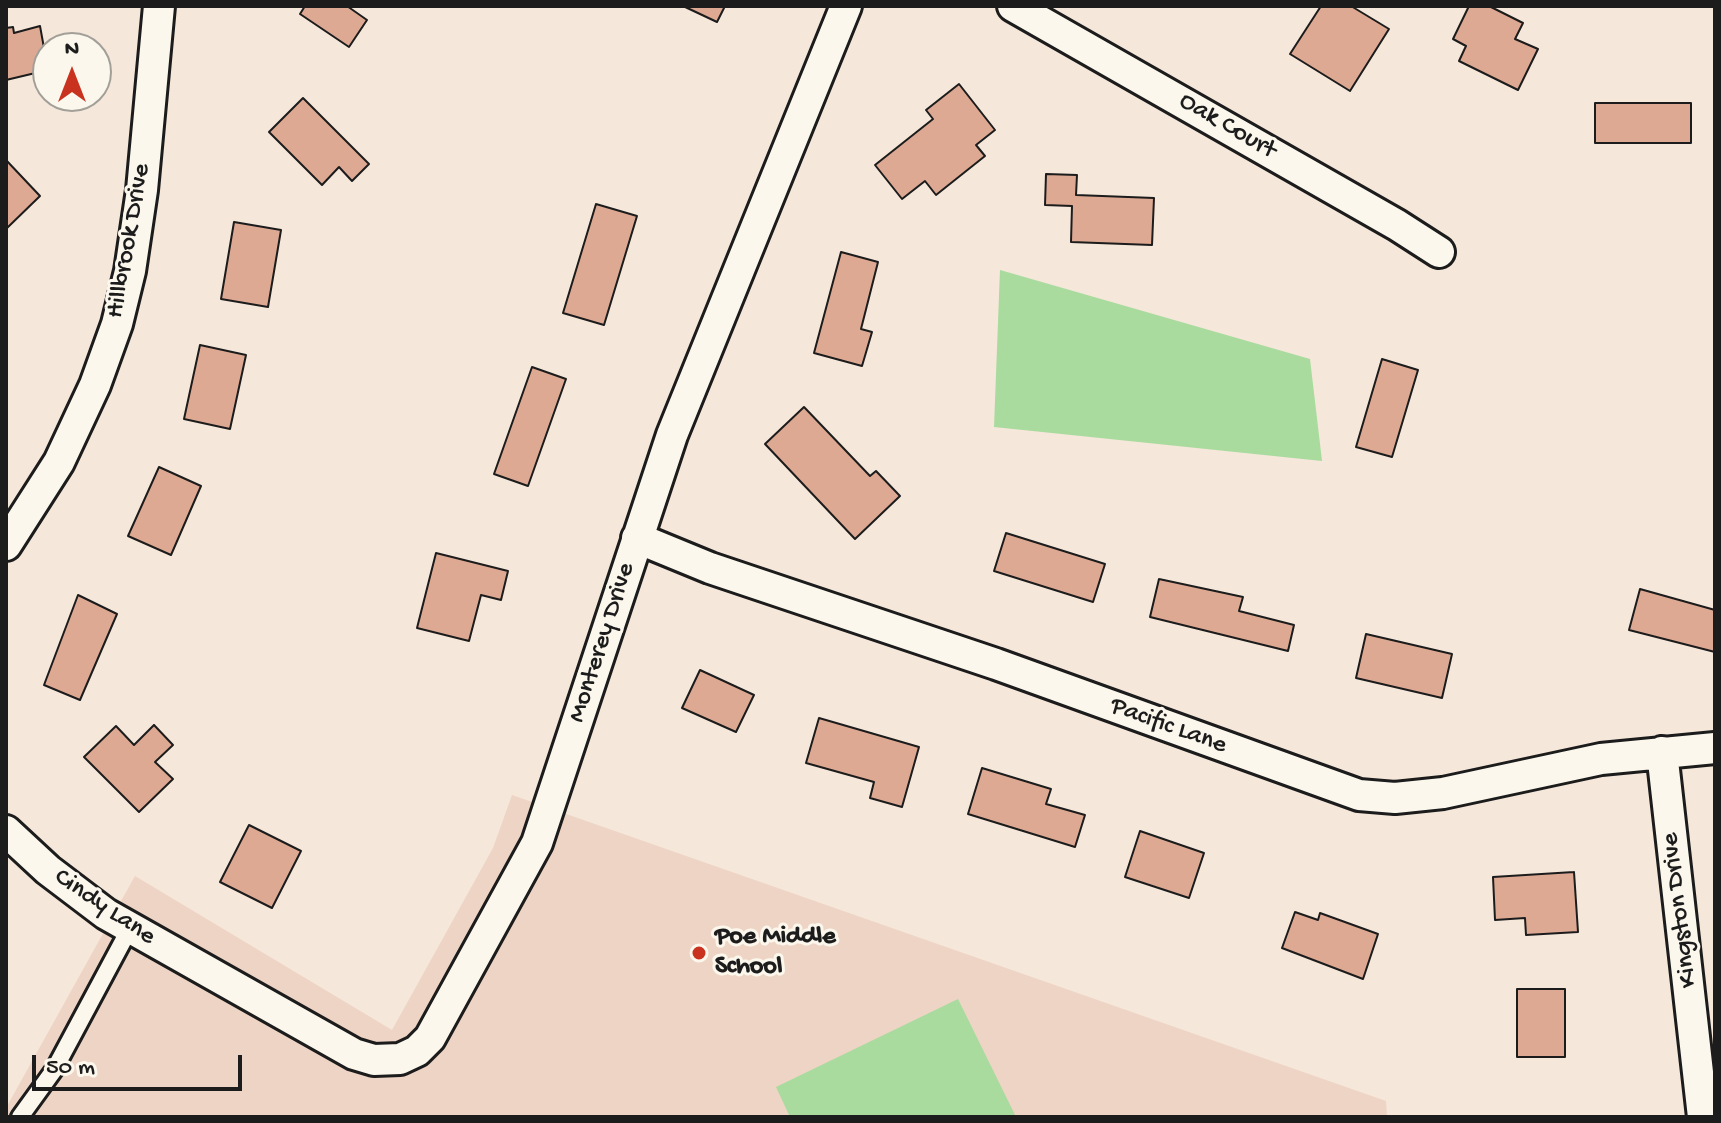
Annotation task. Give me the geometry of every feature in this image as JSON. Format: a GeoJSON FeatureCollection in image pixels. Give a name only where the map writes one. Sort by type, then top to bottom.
{"type":"FeatureCollection","features":[{"type":"Feature","properties":{"kind":"street","name":"Hillbrook Drive"},"geometry":{"type":"LineString","coordinates":[[6,545],[59,462],[95,385],[117,324],[130,271],[142,190],[159,6]]}},
{"type":"Feature","properties":{"kind":"street","name":"Monterey Drive"},"geometry":{"type":"LineString","coordinates":[[210,975],[354,1054],[374,1060],[400,1059],[417,1051],[430,1038],[537,843],[637,538],[700,362],[846,6]]}},
{"type":"Feature","properties":{"kind":"street","name":"Oak Court"},"geometry":{"type":"LineString","coordinates":[[1013,6],[1439,252]]}},
{"type":"Feature","properties":{"kind":"street","name":"Pacific Lane"},"geometry":{"type":"LineString","coordinates":[[637,538],[710,568],[996,664],[1359,795],[1395,798],[1443,793],[1601,759],[1715,748]]}},
{"type":"Feature","properties":{"kind":"street","name":"Kingston Drive"},"geometry":{"type":"LineString","coordinates":[[1662,752],[1703,1117]]}},
{"type":"Feature","properties":{"kind":"street","name":"Cindy Lane"},"geometry":{"type":"LineString","coordinates":[[6,831],[48,870],[130,928],[210,975]]}},
{"type":"Feature","properties":{"kind":"lane"},"geometry":{"type":"LineString","coordinates":[[20,1117],[54,1070],[130,928]]}},
{"type":"Feature","properties":{"kind":"shaded area","name":"Poe Middle School"},"geometry":{"type":"Polygon","coordinates":[[[512,795],[1386,1101],[1387,1117],[6,1117],[6,1108],[135,876],[392,1030],[493,848],[512,795]]]}},
{"type":"Feature","properties":{"kind":"green space"},"geometry":{"type":"Polygon","coordinates":[[[1000,270],[1310,359],[1322,461],[994,427],[1000,270]]]}},
{"type":"Feature","properties":{"kind":"green space"},"geometry":{"type":"Polygon","coordinates":[[[958,999],[1016,1117],[790,1117],[776,1087],[958,999]]]}},
{"type":"Feature","properties":{"kind":"building"},"geometry":{"type":"Polygon","coordinates":[[[305,6],[347,6],[367,20],[349,47],[300,14],[305,6]]]}},
{"type":"Feature","properties":{"kind":"building"},"geometry":{"type":"Polygon","coordinates":[[[683,6],[725,6],[717,22],[683,6]]]}},
{"type":"Feature","properties":{"kind":"building"},"geometry":{"type":"Polygon","coordinates":[[[1321,6],[1351,6],[1389,29],[1350,91],[1290,54],[1321,6]]]}},
{"type":"Feature","properties":{"kind":"building"},"geometry":{"type":"Polygon","coordinates":[[[1469,6],[1489,6],[1523,23],[1515,39],[1538,49],[1518,90],[1459,61],[1466,46],[1453,39],[1469,6]]]}},
{"type":"Feature","properties":{"kind":"building"},"geometry":{"type":"Polygon","coordinates":[[[40,26],[41,32],[32,32],[32,74],[6,80],[6,28],[13,27],[14,33],[40,26]]]}},
{"type":"Feature","properties":{"kind":"building"},"geometry":{"type":"Polygon","coordinates":[[[959,84],[995,130],[976,145],[985,156],[936,195],[925,181],[902,199],[875,165],[933,119],[926,110],[959,84]]]}},
{"type":"Feature","properties":{"kind":"building"},"geometry":{"type":"Polygon","coordinates":[[[303,98],[369,164],[352,181],[339,167],[322,185],[269,132],[303,98]]]}},
{"type":"Feature","properties":{"kind":"building"},"geometry":{"type":"Polygon","coordinates":[[[1595,103],[1691,103],[1691,143],[1595,143],[1595,103]]]}},
{"type":"Feature","properties":{"kind":"building"},"geometry":{"type":"Polygon","coordinates":[[[6,160],[40,196],[6,229],[6,160]]]}},
{"type":"Feature","properties":{"kind":"building"},"geometry":{"type":"Polygon","coordinates":[[[1046,174],[1077,175],[1076,195],[1154,198],[1152,245],[1071,242],[1072,206],[1045,205],[1046,174]]]}},
{"type":"Feature","properties":{"kind":"building"},"geometry":{"type":"Polygon","coordinates":[[[596,204],[637,216],[604,325],[563,313],[596,204]]]}},
{"type":"Feature","properties":{"kind":"building"},"geometry":{"type":"Polygon","coordinates":[[[234,222],[281,230],[268,307],[221,299],[234,222]]]}},
{"type":"Feature","properties":{"kind":"building"},"geometry":{"type":"Polygon","coordinates":[[[841,252],[878,262],[861,329],[872,332],[862,366],[814,353],[841,252]]]}},
{"type":"Feature","properties":{"kind":"building"},"geometry":{"type":"Polygon","coordinates":[[[200,345],[246,355],[230,429],[184,419],[200,345]]]}},
{"type":"Feature","properties":{"kind":"building"},"geometry":{"type":"Polygon","coordinates":[[[1382,359],[1418,370],[1392,457],[1356,447],[1382,359]]]}},
{"type":"Feature","properties":{"kind":"building"},"geometry":{"type":"Polygon","coordinates":[[[532,367],[566,379],[528,486],[494,474],[532,367]]]}},
{"type":"Feature","properties":{"kind":"building"},"geometry":{"type":"Polygon","coordinates":[[[804,407],[870,476],[876,471],[900,496],[855,539],[765,444],[804,407]]]}},
{"type":"Feature","properties":{"kind":"building"},"geometry":{"type":"Polygon","coordinates":[[[159,467],[201,486],[171,555],[128,536],[159,467]]]}},
{"type":"Feature","properties":{"kind":"building"},"geometry":{"type":"Polygon","coordinates":[[[1006,533],[1105,564],[1093,602],[994,571],[1006,533]]]}},
{"type":"Feature","properties":{"kind":"building"},"geometry":{"type":"Polygon","coordinates":[[[436,553],[508,571],[501,600],[481,595],[469,641],[417,628],[436,553]]]}},
{"type":"Feature","properties":{"kind":"building"},"geometry":{"type":"Polygon","coordinates":[[[1159,579],[1243,597],[1239,611],[1294,625],[1288,651],[1150,617],[1159,579]]]}},
{"type":"Feature","properties":{"kind":"building"},"geometry":{"type":"Polygon","coordinates":[[[1640,589],[1715,610],[1715,652],[1629,630],[1640,589]]]}},
{"type":"Feature","properties":{"kind":"building"},"geometry":{"type":"Polygon","coordinates":[[[78,595],[117,614],[80,700],[44,685],[78,595]]]}},
{"type":"Feature","properties":{"kind":"building"},"geometry":{"type":"Polygon","coordinates":[[[1366,634],[1452,654],[1442,698],[1356,678],[1366,634]]]}},
{"type":"Feature","properties":{"kind":"building"},"geometry":{"type":"Polygon","coordinates":[[[700,670],[754,695],[736,732],[682,708],[700,670]]]}},
{"type":"Feature","properties":{"kind":"building"},"geometry":{"type":"Polygon","coordinates":[[[819,718],[919,747],[902,807],[870,798],[874,782],[806,763],[819,718]]]}},
{"type":"Feature","properties":{"kind":"building"},"geometry":{"type":"Polygon","coordinates":[[[154,725],[173,745],[155,762],[173,779],[139,812],[84,757],[116,726],[134,745],[154,725]]]}},
{"type":"Feature","properties":{"kind":"building"},"geometry":{"type":"Polygon","coordinates":[[[982,768],[1051,789],[1046,804],[1085,815],[1075,847],[968,814],[982,768]]]}},
{"type":"Feature","properties":{"kind":"building"},"geometry":{"type":"Polygon","coordinates":[[[249,825],[301,851],[272,908],[220,882],[249,825]]]}},
{"type":"Feature","properties":{"kind":"building"},"geometry":{"type":"Polygon","coordinates":[[[1140,831],[1204,853],[1189,898],[1125,877],[1140,831]]]}},
{"type":"Feature","properties":{"kind":"building"},"geometry":{"type":"Polygon","coordinates":[[[1574,872],[1578,932],[1526,935],[1525,918],[1495,920],[1493,877],[1574,872]]]}},
{"type":"Feature","properties":{"kind":"building"},"geometry":{"type":"Polygon","coordinates":[[[1295,912],[1318,920],[1320,913],[1378,934],[1363,979],[1282,948],[1295,912]]]}},
{"type":"Feature","properties":{"kind":"building"},"geometry":{"type":"Polygon","coordinates":[[[1517,989],[1565,989],[1565,1057],[1517,1057],[1517,989]]]}},
{"type":"Feature","properties":{"kind":"place","name":"Poe Middle School"},"geometry":{"type":"Point","coordinates":[699,953]}}]}
